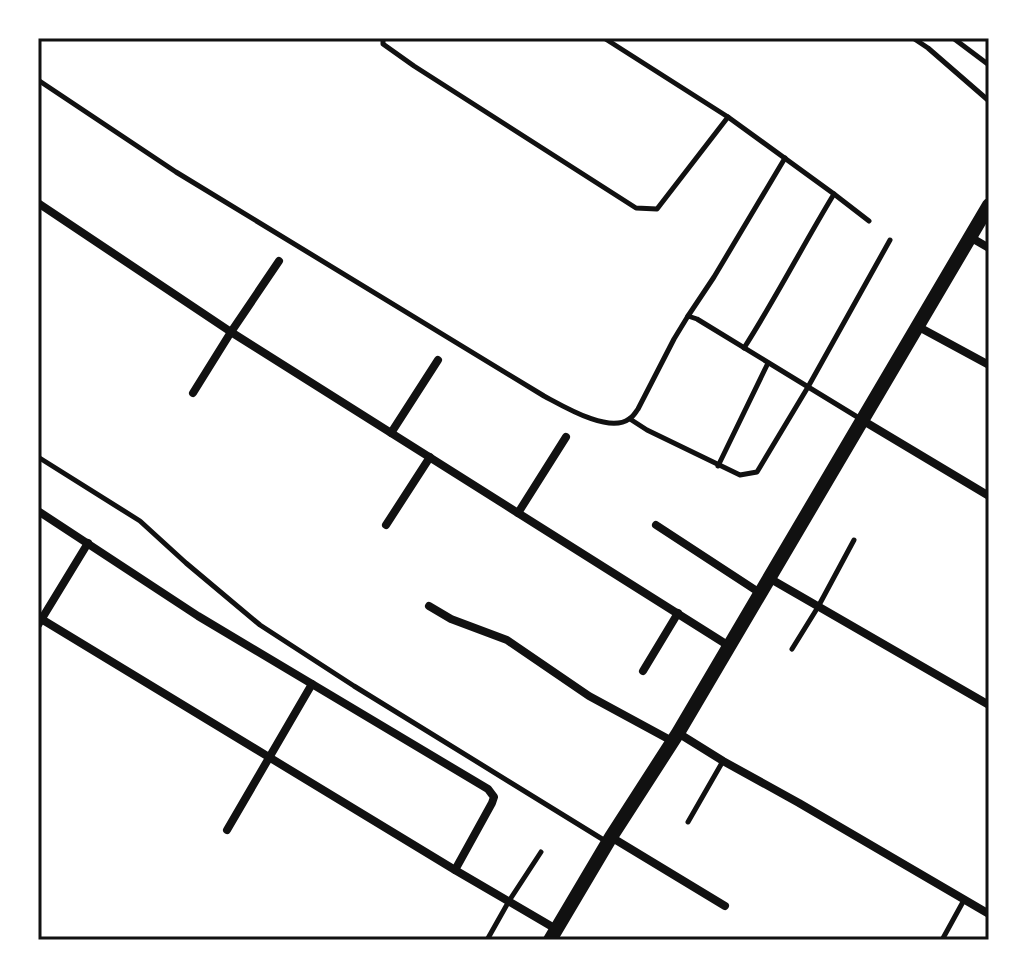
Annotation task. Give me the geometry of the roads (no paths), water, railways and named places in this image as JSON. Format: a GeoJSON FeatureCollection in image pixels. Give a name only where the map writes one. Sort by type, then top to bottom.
{"type":"FeatureCollection","features":[{"type":"Feature","properties":{"kind":"street"},"geometry":{"type":"LineString","coordinates":[[38,203],[231,332],[729,646]]}},
{"type":"Feature","properties":{"kind":"street"},"geometry":{"type":"LineString","coordinates":[[88,543],[39,620],[509,901],[553,935],[675,737],[989,205]]}},
{"type":"Feature","properties":{"kind":"street"},"geometry":{"type":"LineString","coordinates":[[970,237],[989,248]]}},
{"type":"Feature","properties":{"kind":"street"},"geometry":{"type":"LineString","coordinates":[[193,393],[279,261]]}},
{"type":"Feature","properties":{"kind":"street"},"geometry":{"type":"LineString","coordinates":[[917,326],[989,365]]}},
{"type":"Feature","properties":{"kind":"street"},"geometry":{"type":"LineString","coordinates":[[391,433],[438,360]]}},
{"type":"Feature","properties":{"kind":"street"},"geometry":{"type":"LineString","coordinates":[[861,420],[989,496]]}},
{"type":"Feature","properties":{"kind":"street"},"geometry":{"type":"LineString","coordinates":[[518,513],[566,437]]}},
{"type":"Feature","properties":{"kind":"street"},"geometry":{"type":"LineString","coordinates":[[386,525],[430,457]]}},
{"type":"Feature","properties":{"kind":"street"},"geometry":{"type":"LineString","coordinates":[[38,511],[198,616],[488,789],[494,797],[455,870]]}},
{"type":"Feature","properties":{"kind":"street"},"geometry":{"type":"LineString","coordinates":[[656,525],[760,593]]}},
{"type":"Feature","properties":{"kind":"street"},"geometry":{"type":"LineString","coordinates":[[769,578],[989,705]]}},
{"type":"Feature","properties":{"kind":"street"},"geometry":{"type":"LineString","coordinates":[[429,606],[451,619],[507,640],[589,696],[723,761],[989,914]]}},
{"type":"Feature","properties":{"kind":"street"},"geometry":{"type":"LineString","coordinates":[[643,671],[678,613]]}},
{"type":"Feature","properties":{"kind":"street"},"geometry":{"type":"LineString","coordinates":[[227,830],[312,684]]}},
{"type":"Feature","properties":{"kind":"street"},"geometry":{"type":"LineString","coordinates":[[609,840],[725,906]]}},
{"type":"Feature","properties":{"kind":"lane"},"geometry":{"type":"LineString","coordinates":[[383,38],[383,44],[414,66],[636,208],[657,209],[728,117]]}},
{"type":"Feature","properties":{"kind":"lane"},"geometry":{"type":"LineString","coordinates":[[604,38],[728,117],[869,221]]}},
{"type":"Feature","properties":{"kind":"lane"},"geometry":{"type":"LineString","coordinates":[[913,38],[989,101]]}},
{"type":"Feature","properties":{"kind":"lane"},"geometry":{"type":"LineString","coordinates":[[953,38],[989,65]]}},
{"type":"Feature","properties":{"kind":"lane"},"geometry":{"type":"LineString","coordinates":[[38,80],[176,172],[544,396],[598,422],[620,423],[630,419],[638,409],[674,339],[785,158]]}},
{"type":"Feature","properties":{"kind":"lane"},"geometry":{"type":"LineString","coordinates":[[744,348],[834,194]]}},
{"type":"Feature","properties":{"kind":"lane"},"geometry":{"type":"LineString","coordinates":[[630,419],[718,466],[740,475],[757,472],[890,240]]}},
{"type":"Feature","properties":{"kind":"lane"},"geometry":{"type":"LineString","coordinates":[[688,316],[861,420]]}},
{"type":"Feature","properties":{"kind":"lane"},"geometry":{"type":"LineString","coordinates":[[718,466],[768,363]]}},
{"type":"Feature","properties":{"kind":"lane"},"geometry":{"type":"LineString","coordinates":[[38,457],[140,521],[260,625],[354,686],[609,840]]}},
{"type":"Feature","properties":{"kind":"lane"},"geometry":{"type":"LineString","coordinates":[[792,649],[854,540]]}},
{"type":"Feature","properties":{"kind":"lane"},"geometry":{"type":"LineString","coordinates":[[688,822],[723,761]]}},
{"type":"Feature","properties":{"kind":"lane"},"geometry":{"type":"LineString","coordinates":[[487,940],[541,852]]}},
{"type":"Feature","properties":{"kind":"lane"},"geometry":{"type":"LineString","coordinates":[[942,940],[964,900]]}}]}
